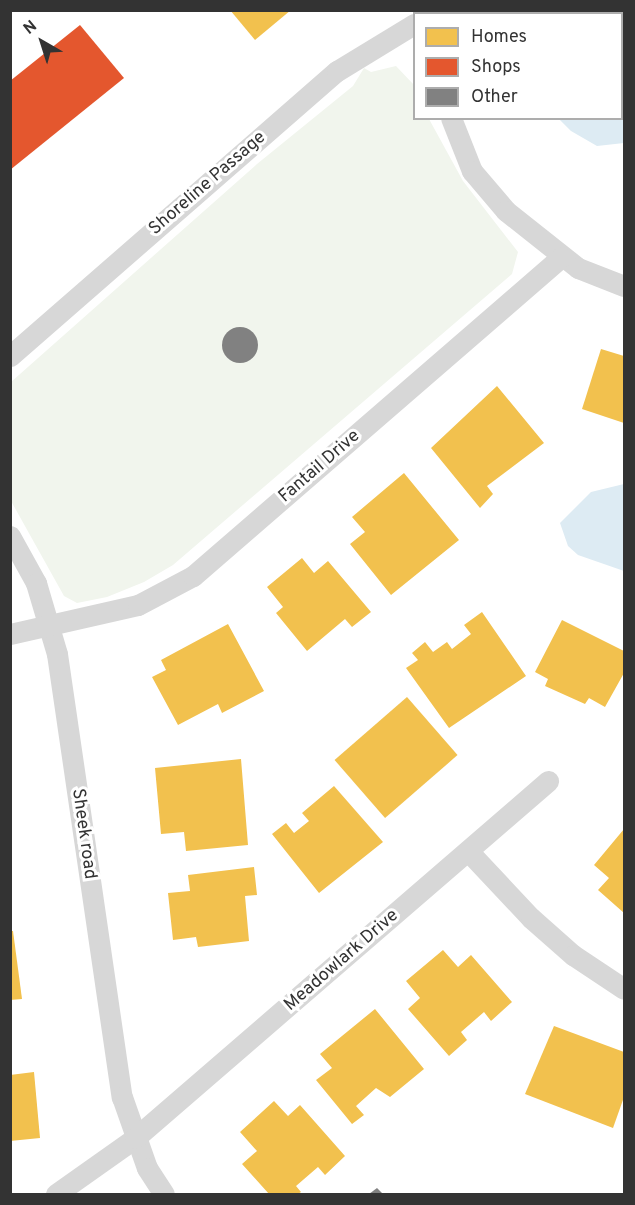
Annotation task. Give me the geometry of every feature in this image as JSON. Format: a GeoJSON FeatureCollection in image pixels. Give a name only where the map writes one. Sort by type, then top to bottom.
{"type":"FeatureCollection","features":[{"type":"Feature","properties":{"kind":"street","name":"Shoreline Passage"},"geometry":{"type":"LineString","coordinates":[[10,356],[337,71],[411,22]]}},
{"type":"Feature","properties":{"kind":"street"},"geometry":{"type":"LineString","coordinates":[[452,120],[472,171],[506,211],[561,257],[578,268],[624,286]]}},
{"type":"Feature","properties":{"kind":"street","name":"Fantail Drive"},"geometry":{"type":"LineString","coordinates":[[10,634],[50,627],[138,605],[193,576],[561,257]]}},
{"type":"Feature","properties":{"kind":"street","name":"Sheek road"},"geometry":{"type":"LineString","coordinates":[[10,536],[36,583],[57,654],[116,1064],[135,1138],[164,1194]]}},
{"type":"Feature","properties":{"kind":"street","name":"Meadowlark Drive"},"geometry":{"type":"LineString","coordinates":[[56,1194],[135,1138],[469,852],[548,781]]}},
{"type":"Feature","properties":{"kind":"street"},"geometry":{"type":"LineString","coordinates":[[469,852],[539,926],[573,955],[624,989]]}},
{"type":"Feature","properties":{"kind":"shaded area"},"geometry":{"type":"Polygon","coordinates":[[[624,11],[624,143],[597,146],[571,131],[560,120],[623,120],[623,12],[620,12],[624,11]]]}},
{"type":"Feature","properties":{"kind":"shaded area"},"geometry":{"type":"Polygon","coordinates":[[[396,66],[413,84],[413,120],[430,120],[463,181],[518,252],[512,274],[173,565],[144,582],[107,597],[77,603],[64,596],[11,501],[11,382],[257,164],[353,86],[364,68],[371,72],[396,66]]]}},
{"type":"Feature","properties":{"kind":"shaded area"},"geometry":{"type":"Polygon","coordinates":[[[624,484],[624,571],[578,555],[568,546],[560,523],[591,492],[624,484]]]}},
{"type":"Feature","properties":{"kind":"building: Homes"},"geometry":{"type":"Polygon","coordinates":[[[230,10],[291,10],[255,40],[230,10]]]}},
{"type":"Feature","properties":{"kind":"building: Homes"},"geometry":{"type":"Polygon","coordinates":[[[601,349],[624,356],[624,423],[582,409],[601,349]]]}},
{"type":"Feature","properties":{"kind":"building: Homes"},"geometry":{"type":"Polygon","coordinates":[[[497,386],[544,443],[487,486],[493,494],[480,508],[431,448],[497,386]]]}},
{"type":"Feature","properties":{"kind":"building: Homes"},"geometry":{"type":"Polygon","coordinates":[[[404,473],[459,540],[391,595],[350,544],[365,532],[352,517],[404,473]]]}},
{"type":"Feature","properties":{"kind":"building: Homes"},"geometry":{"type":"Polygon","coordinates":[[[302,558],[314,573],[328,561],[371,612],[352,627],[345,619],[307,651],[276,613],[283,607],[267,587],[302,558]]]}},
{"type":"Feature","properties":{"kind":"building: Homes"},"geometry":{"type":"Polygon","coordinates":[[[482,612],[526,676],[449,728],[406,668],[418,660],[412,653],[425,642],[433,652],[447,642],[452,649],[471,634],[464,625],[482,612]]]}},
{"type":"Feature","properties":{"kind":"building: Homes"},"geometry":{"type":"Polygon","coordinates":[[[562,620],[624,651],[624,673],[605,707],[589,698],[585,704],[545,686],[548,679],[535,672],[562,620]]]}},
{"type":"Feature","properties":{"kind":"building: Homes"},"geometry":{"type":"Polygon","coordinates":[[[228,624],[264,691],[222,713],[218,704],[178,725],[152,677],[166,670],[161,660],[228,624]]]}},
{"type":"Feature","properties":{"kind":"building: Homes"},"geometry":{"type":"Polygon","coordinates":[[[407,697],[458,755],[385,818],[335,760],[407,697]]]}},
{"type":"Feature","properties":{"kind":"building: Homes"},"geometry":{"type":"Polygon","coordinates":[[[241,759],[248,845],[186,851],[184,832],[161,834],[155,768],[241,759]]]}},
{"type":"Feature","properties":{"kind":"building: Homes"},"geometry":{"type":"Polygon","coordinates":[[[334,786],[383,842],[319,893],[272,834],[286,823],[294,833],[309,821],[302,813],[334,786]]]}},
{"type":"Feature","properties":{"kind":"building: Homes"},"geometry":{"type":"Polygon","coordinates":[[[624,829],[624,913],[598,890],[609,878],[594,865],[624,829]]]}},
{"type":"Feature","properties":{"kind":"building: Homes"},"geometry":{"type":"Polygon","coordinates":[[[254,867],[257,895],[245,896],[249,941],[198,947],[196,937],[173,940],[168,893],[190,891],[188,875],[254,867]]]}},
{"type":"Feature","properties":{"kind":"building: Homes"},"geometry":{"type":"Polygon","coordinates":[[[10,931],[13,931],[22,999],[10,1000],[10,931]]]}},
{"type":"Feature","properties":{"kind":"building: Homes"},"geometry":{"type":"Polygon","coordinates":[[[443,950],[458,967],[471,955],[512,1002],[491,1021],[484,1012],[461,1032],[467,1040],[449,1056],[408,1009],[420,998],[406,981],[443,950]]]}},
{"type":"Feature","properties":{"kind":"building: Homes"},"geometry":{"type":"Polygon","coordinates":[[[375,1009],[424,1069],[390,1097],[376,1088],[356,1106],[364,1115],[352,1124],[316,1080],[332,1068],[320,1054],[375,1009]]]}},
{"type":"Feature","properties":{"kind":"building: Homes"},"geometry":{"type":"Polygon","coordinates":[[[554,1026],[624,1052],[624,1097],[613,1128],[525,1094],[554,1026]]]}},
{"type":"Feature","properties":{"kind":"building: Homes"},"geometry":{"type":"Polygon","coordinates":[[[34,1072],[40,1138],[10,1141],[10,1075],[34,1072]]]}},
{"type":"Feature","properties":{"kind":"building: Homes"},"geometry":{"type":"Polygon","coordinates":[[[274,1101],[288,1116],[300,1105],[345,1156],[325,1175],[318,1167],[296,1186],[301,1192],[298,1194],[269,1194],[242,1164],[257,1151],[240,1132],[274,1101]]]}},
{"type":"Feature","properties":{"kind":"building: Shops"},"geometry":{"type":"Polygon","coordinates":[[[80,25],[124,78],[10,170],[10,81],[80,25]]]}},
{"type":"Feature","properties":{"kind":"building: Other"},"geometry":{"type":"Polygon","coordinates":[[[240,327],[252,333],[258,345],[252,357],[240,363],[228,357],[222,345],[228,333],[240,327]]]}},
{"type":"Feature","properties":{"kind":"building: Other"},"geometry":{"type":"Polygon","coordinates":[[[377,1188],[383,1194],[369,1194],[377,1188]]]}}]}
